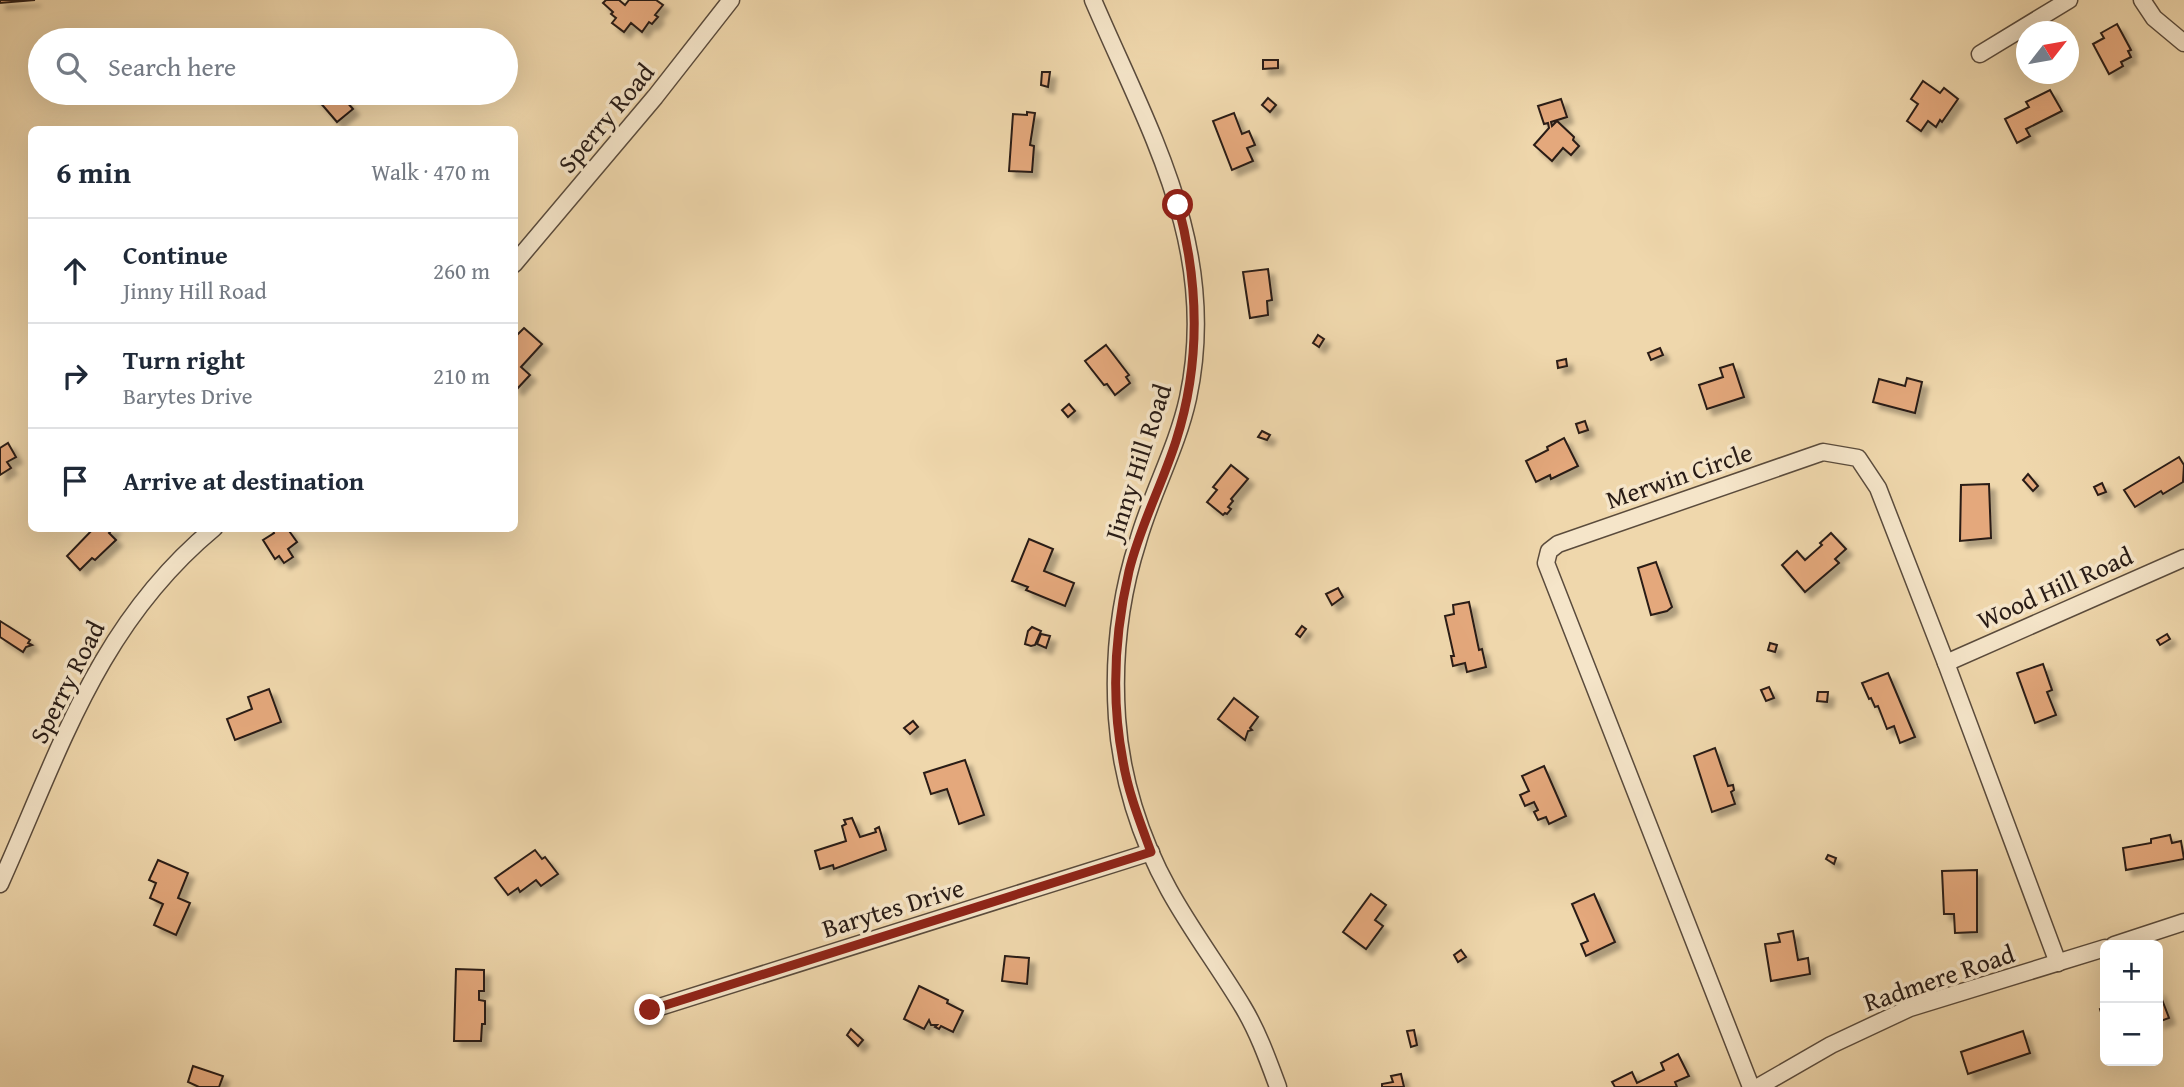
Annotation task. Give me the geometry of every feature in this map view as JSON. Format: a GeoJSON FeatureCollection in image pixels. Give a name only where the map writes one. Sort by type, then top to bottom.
{"type":"FeatureCollection","features":[{"type":"Feature","properties":{"kind":"street","name":"Sperry Road"},"geometry":{"type":"LineString","coordinates":[[518,259],[656,97],[731,0]]}},
{"type":"Feature","properties":{"kind":"street","name":"Jinny Hill Road"},"geometry":{"type":"LineString","coordinates":[[1093,0],[1156,139],[1168,173],[1191,261],[1195,302],[1194,364],[1188,399],[1176,442],[1138,538],[1121,613],[1117,718],[1123,761],[1133,804],[1151,852],[1186,919],[1244,1009],[1264,1048],[1278,1087]]}},
{"type":"Feature","properties":{"kind":"street"},"geometry":{"type":"LineString","coordinates":[[1980,54],[2069,0]]}},
{"type":"Feature","properties":{"kind":"street"},"geometry":{"type":"LineString","coordinates":[[2143,0],[2154,18],[2184,43]]}},
{"type":"Feature","properties":{"kind":"street","name":"Merwin Circle"},"geometry":{"type":"LineString","coordinates":[[1751,1087],[1546,564],[1549,551],[1558,544],[1823,452],[1858,458],[1878,488],[2058,963]]}},
{"type":"Feature","properties":{"kind":"street","name":"Sperry Road"},"geometry":{"type":"LineString","coordinates":[[0,884],[81,700],[106,654],[127,621],[161,578],[209,532]]}},
{"type":"Feature","properties":{"kind":"street","name":"Wood Hill Road"},"geometry":{"type":"LineString","coordinates":[[1946,663],[2184,558]]}},
{"type":"Feature","properties":{"kind":"street","name":"Barytes Drive"},"geometry":{"type":"LineString","coordinates":[[650,1010],[1151,852]]}},
{"type":"Feature","properties":{"kind":"street"},"geometry":{"type":"LineString","coordinates":[[2129,940],[2184,922]]}},
{"type":"Feature","properties":{"kind":"street","name":"Radmere Road"},"geometry":{"type":"LineString","coordinates":[[1758,1087],[1830,1045],[1910,1008],[2100,950]]}},
{"type":"Feature","properties":{"kind":"building"},"geometry":{"type":"Polygon","coordinates":[[[0,0],[35,0],[0,3],[0,0]]]}},
{"type":"Feature","properties":{"kind":"building"},"geometry":{"type":"Polygon","coordinates":[[[606,0],[619,0],[625,5],[629,0],[656,0],[663,5],[655,15],[658,17],[652,24],[649,22],[642,32],[631,23],[624,32],[612,23],[616,18],[603,3],[606,0]]]}},
{"type":"Feature","properties":{"kind":"building"},"geometry":{"type":"Polygon","coordinates":[[[2117,24],[2131,50],[2128,51],[2131,57],[2121,62],[2123,66],[2109,74],[2093,44],[2104,38],[2101,33],[2117,24]]]}},
{"type":"Feature","properties":{"kind":"building"},"geometry":{"type":"Polygon","coordinates":[[[1263,60],[1278,60],[1278,68],[1263,69],[1263,60]]]}},
{"type":"Feature","properties":{"kind":"building"},"geometry":{"type":"Polygon","coordinates":[[[1042,72],[1050,72],[1048,87],[1041,85],[1042,72]]]}},
{"type":"Feature","properties":{"kind":"building"},"geometry":{"type":"Polygon","coordinates":[[[1923,81],[1940,93],[1944,88],[1958,99],[1942,122],[1940,120],[1936,127],[1928,121],[1921,131],[1907,121],[1918,104],[1911,99],[1923,81]]]}},
{"type":"Feature","properties":{"kind":"building"},"geometry":{"type":"Polygon","coordinates":[[[2050,90],[2062,111],[2026,129],[2030,136],[2017,143],[2005,119],[2029,107],[2026,102],[2050,90]]]}},
{"type":"Feature","properties":{"kind":"building"},"geometry":{"type":"Polygon","coordinates":[[[1268,98],[1276,105],[1270,112],[1262,105],[1268,98]]]}},
{"type":"Feature","properties":{"kind":"building"},"geometry":{"type":"Polygon","coordinates":[[[1561,99],[1567,117],[1551,122],[1552,126],[1557,121],[1574,137],[1573,140],[1579,146],[1571,155],[1563,148],[1552,161],[1534,145],[1549,128],[1548,123],[1544,124],[1538,106],[1561,99]]]}},
{"type":"Feature","properties":{"kind":"building"},"geometry":{"type":"Polygon","coordinates":[[[322,105],[350,105],[353,109],[337,122],[322,105]]]}},
{"type":"Feature","properties":{"kind":"building"},"geometry":{"type":"Polygon","coordinates":[[[1027,112],[1035,113],[1030,145],[1034,146],[1032,172],[1009,171],[1013,114],[1027,115],[1027,112]]]}},
{"type":"Feature","properties":{"kind":"building"},"geometry":{"type":"Polygon","coordinates":[[[1234,113],[1242,134],[1249,131],[1255,145],[1247,148],[1253,161],[1232,170],[1213,121],[1234,113]]]}},
{"type":"Feature","properties":{"kind":"building"},"geometry":{"type":"Polygon","coordinates":[[[1268,269],[1272,300],[1267,301],[1268,315],[1250,318],[1243,272],[1268,269]]]}},
{"type":"Feature","properties":{"kind":"building"},"geometry":{"type":"Polygon","coordinates":[[[524,328],[542,344],[521,367],[530,375],[518,388],[518,334],[524,328]]]}},
{"type":"Feature","properties":{"kind":"building"},"geometry":{"type":"Polygon","coordinates":[[[1318,335],[1324,339],[1319,347],[1313,343],[1318,335]]]}},
{"type":"Feature","properties":{"kind":"building"},"geometry":{"type":"Polygon","coordinates":[[[1106,345],[1129,375],[1126,377],[1130,383],[1115,395],[1085,361],[1106,345]]]}},
{"type":"Feature","properties":{"kind":"building"},"geometry":{"type":"Polygon","coordinates":[[[1660,348],[1663,355],[1651,360],[1648,353],[1660,348]]]}},
{"type":"Feature","properties":{"kind":"building"},"geometry":{"type":"Polygon","coordinates":[[[1566,359],[1567,366],[1558,368],[1557,361],[1566,359]]]}},
{"type":"Feature","properties":{"kind":"building"},"geometry":{"type":"Polygon","coordinates":[[[1733,364],[1744,397],[1707,409],[1699,385],[1723,377],[1720,368],[1733,364]]]}},
{"type":"Feature","properties":{"kind":"building"},"geometry":{"type":"Polygon","coordinates":[[[1907,378],[1922,382],[1915,413],[1873,402],[1879,379],[1905,386],[1907,378]]]}},
{"type":"Feature","properties":{"kind":"building"},"geometry":{"type":"Polygon","coordinates":[[[1069,404],[1075,411],[1068,417],[1062,410],[1069,404]]]}},
{"type":"Feature","properties":{"kind":"building"},"geometry":{"type":"Polygon","coordinates":[[[1585,421],[1588,430],[1579,433],[1576,424],[1585,421]]]}},
{"type":"Feature","properties":{"kind":"building"},"geometry":{"type":"Polygon","coordinates":[[[1262,431],[1270,435],[1267,440],[1258,437],[1262,431]]]}},
{"type":"Feature","properties":{"kind":"building"},"geometry":{"type":"Polygon","coordinates":[[[1564,438],[1578,466],[1551,479],[1550,475],[1536,482],[1526,461],[1564,438]]]}},
{"type":"Feature","properties":{"kind":"building"},"geometry":{"type":"Polygon","coordinates":[[[8,443],[16,457],[7,462],[11,468],[0,475],[0,448],[8,443]]]}},
{"type":"Feature","properties":{"kind":"building"},"geometry":{"type":"Polygon","coordinates":[[[2179,457],[2184,465],[2183,482],[2163,494],[2161,491],[2135,507],[2124,490],[2179,457]]]}},
{"type":"Feature","properties":{"kind":"building"},"geometry":{"type":"Polygon","coordinates":[[[1231,465],[1248,479],[1231,499],[1233,501],[1228,507],[1231,509],[1223,515],[1207,502],[1217,490],[1213,487],[1231,465]]]}},
{"type":"Feature","properties":{"kind":"building"},"geometry":{"type":"Polygon","coordinates":[[[2028,474],[2038,486],[2033,491],[2023,480],[2028,474]]]}},
{"type":"Feature","properties":{"kind":"building"},"geometry":{"type":"Polygon","coordinates":[[[2102,483],[2106,492],[2098,495],[2094,487],[2102,483]]]}},
{"type":"Feature","properties":{"kind":"building"},"geometry":{"type":"Polygon","coordinates":[[[1989,484],[1991,538],[1960,541],[1961,485],[1989,484]]]}},
{"type":"Feature","properties":{"kind":"building"},"geometry":{"type":"Polygon","coordinates":[[[90,532],[110,532],[116,540],[80,570],[67,556],[90,532]]]}},
{"type":"Feature","properties":{"kind":"building"},"geometry":{"type":"Polygon","coordinates":[[[290,532],[297,542],[288,549],[293,557],[284,563],[279,556],[275,559],[263,540],[274,533],[290,532]]]}},
{"type":"Feature","properties":{"kind":"building"},"geometry":{"type":"Polygon","coordinates":[[[1831,533],[1846,549],[1835,559],[1839,563],[1805,592],[1782,565],[1797,551],[1805,560],[1831,533]]]}},
{"type":"Feature","properties":{"kind":"building"},"geometry":{"type":"Polygon","coordinates":[[[1029,539],[1053,549],[1044,571],[1074,583],[1065,606],[1026,590],[1028,587],[1012,581],[1029,539]]]}},
{"type":"Feature","properties":{"kind":"building"},"geometry":{"type":"Polygon","coordinates":[[[1656,562],[1672,607],[1651,615],[1638,568],[1656,562]]]}},
{"type":"Feature","properties":{"kind":"building"},"geometry":{"type":"Polygon","coordinates":[[[1338,588],[1343,597],[1332,605],[1326,594],[1338,588]]]}},
{"type":"Feature","properties":{"kind":"building"},"geometry":{"type":"Polygon","coordinates":[[[1469,602],[1479,650],[1482,649],[1486,667],[1467,672],[1465,663],[1453,666],[1451,656],[1454,656],[1445,616],[1454,614],[1453,605],[1469,602]]]}},
{"type":"Feature","properties":{"kind":"building"},"geometry":{"type":"Polygon","coordinates":[[[0,621],[30,640],[28,643],[32,645],[26,647],[23,652],[0,637],[0,621]]]}},
{"type":"Feature","properties":{"kind":"building"},"geometry":{"type":"Polygon","coordinates":[[[1302,626],[1306,629],[1300,637],[1296,634],[1302,626]]]}},
{"type":"Feature","properties":{"kind":"building"},"geometry":{"type":"Polygon","coordinates":[[[1032,627],[1041,631],[1035,645],[1031,646],[1025,644],[1028,631],[1032,627]]]}},
{"type":"Feature","properties":{"kind":"building"},"geometry":{"type":"Polygon","coordinates":[[[1041,634],[1050,636],[1046,648],[1037,644],[1041,634]]]}},
{"type":"Feature","properties":{"kind":"building"},"geometry":{"type":"Polygon","coordinates":[[[2167,634],[2170,639],[2160,645],[2157,640],[2167,634]]]}},
{"type":"Feature","properties":{"kind":"building"},"geometry":{"type":"Polygon","coordinates":[[[1770,643],[1777,645],[1775,652],[1768,650],[1770,643]]]}},
{"type":"Feature","properties":{"kind":"building"},"geometry":{"type":"Polygon","coordinates":[[[2043,664],[2052,690],[2047,692],[2056,715],[2035,723],[2017,673],[2043,664]]]}},
{"type":"Feature","properties":{"kind":"building"},"geometry":{"type":"Polygon","coordinates":[[[1888,673],[1915,737],[1900,743],[1894,726],[1887,729],[1878,706],[1875,707],[1871,698],[1869,699],[1862,683],[1888,673]]]}},
{"type":"Feature","properties":{"kind":"building"},"geometry":{"type":"Polygon","coordinates":[[[1769,687],[1774,698],[1766,701],[1761,690],[1769,687]]]}},
{"type":"Feature","properties":{"kind":"building"},"geometry":{"type":"Polygon","coordinates":[[[269,689],[281,722],[235,740],[227,719],[252,709],[248,697],[269,689]]]}},
{"type":"Feature","properties":{"kind":"building"},"geometry":{"type":"Polygon","coordinates":[[[1818,692],[1828,692],[1827,702],[1817,701],[1818,692]]]}},
{"type":"Feature","properties":{"kind":"building"},"geometry":{"type":"Polygon","coordinates":[[[1234,698],[1258,717],[1245,740],[1218,719],[1234,698]]]}},
{"type":"Feature","properties":{"kind":"building"},"geometry":{"type":"Polygon","coordinates":[[[913,721],[918,727],[910,734],[904,728],[913,721]]]}},
{"type":"Feature","properties":{"kind":"building"},"geometry":{"type":"Polygon","coordinates":[[[1715,748],[1728,786],[1733,785],[1734,790],[1731,792],[1735,804],[1712,812],[1694,756],[1715,748]]]}},
{"type":"Feature","properties":{"kind":"building"},"geometry":{"type":"Polygon","coordinates":[[[965,760],[984,815],[959,824],[947,789],[931,794],[924,773],[965,760]]]}},
{"type":"Feature","properties":{"kind":"building"},"geometry":{"type":"Polygon","coordinates":[[[1544,766],[1566,816],[1549,824],[1546,817],[1538,820],[1534,812],[1538,810],[1534,802],[1525,806],[1520,795],[1529,791],[1522,776],[1544,766]]]}},
{"type":"Feature","properties":{"kind":"building"},"geometry":{"type":"Polygon","coordinates":[[[852,818],[860,837],[876,832],[875,829],[879,827],[886,850],[834,869],[833,865],[820,869],[815,851],[846,841],[842,826],[846,824],[844,820],[852,818]]]}},
{"type":"Feature","properties":{"kind":"building"},"geometry":{"type":"Polygon","coordinates":[[[2170,835],[2172,843],[2181,841],[2184,859],[2126,870],[2123,848],[2151,843],[2151,839],[2170,835]]]}},
{"type":"Feature","properties":{"kind":"building"},"geometry":{"type":"Polygon","coordinates":[[[535,850],[542,859],[545,857],[558,874],[541,886],[536,880],[520,892],[518,888],[508,895],[495,878],[535,850]]]}},
{"type":"Feature","properties":{"kind":"building"},"geometry":{"type":"Polygon","coordinates":[[[1828,855],[1836,858],[1834,864],[1826,859],[1828,855]]]}},
{"type":"Feature","properties":{"kind":"building"},"geometry":{"type":"Polygon","coordinates":[[[158,860],[188,873],[178,898],[190,903],[176,935],[154,925],[163,904],[150,898],[156,883],[149,880],[158,860]]]}},
{"type":"Feature","properties":{"kind":"building"},"geometry":{"type":"Polygon","coordinates":[[[1977,870],[1977,932],[1955,933],[1954,914],[1944,914],[1942,871],[1977,870]]]}},
{"type":"Feature","properties":{"kind":"building"},"geometry":{"type":"Polygon","coordinates":[[[1371,894],[1386,905],[1375,920],[1383,926],[1366,949],[1343,932],[1371,894]]]}},
{"type":"Feature","properties":{"kind":"building"},"geometry":{"type":"Polygon","coordinates":[[[1594,894],[1615,942],[1586,956],[1581,944],[1588,941],[1572,904],[1594,894]]]}},
{"type":"Feature","properties":{"kind":"building"},"geometry":{"type":"Polygon","coordinates":[[[1793,931],[1798,960],[1808,958],[1810,974],[1771,981],[1765,944],[1780,942],[1778,934],[1793,931]]]}},
{"type":"Feature","properties":{"kind":"building"},"geometry":{"type":"Polygon","coordinates":[[[1461,950],[1466,957],[1458,962],[1454,955],[1461,950]]]}},
{"type":"Feature","properties":{"kind":"building"},"geometry":{"type":"Polygon","coordinates":[[[1005,956],[1029,958],[1027,984],[1002,981],[1005,956]]]}},
{"type":"Feature","properties":{"kind":"building"},"geometry":{"type":"Polygon","coordinates":[[[456,969],[484,970],[484,991],[479,991],[479,1000],[485,1001],[485,1024],[482,1024],[481,1041],[454,1041],[456,969]]]}},
{"type":"Feature","properties":{"kind":"building"},"geometry":{"type":"Polygon","coordinates":[[[919,986],[948,1000],[947,1003],[963,1011],[953,1032],[931,1025],[929,1020],[924,1029],[904,1019],[919,986]]]}},
{"type":"Feature","properties":{"kind":"building"},"geometry":{"type":"Polygon","coordinates":[[[2163,1002],[2169,1018],[2163,1020],[2163,1002]]]}},
{"type":"Feature","properties":{"kind":"building"},"geometry":{"type":"Polygon","coordinates":[[[851,1029],[863,1040],[858,1046],[847,1035],[851,1029]]]}},
{"type":"Feature","properties":{"kind":"building"},"geometry":{"type":"Polygon","coordinates":[[[1414,1030],[1417,1045],[1411,1047],[1407,1031],[1414,1030]]]}},
{"type":"Feature","properties":{"kind":"building"},"geometry":{"type":"Polygon","coordinates":[[[2023,1031],[2030,1053],[1968,1074],[1961,1052],[2023,1031]]]}},
{"type":"Feature","properties":{"kind":"building"},"geometry":{"type":"Polygon","coordinates":[[[1678,1054],[1689,1076],[1675,1082],[1677,1087],[1615,1087],[1612,1082],[1632,1072],[1637,1083],[1664,1070],[1661,1063],[1678,1054]]]}},
{"type":"Feature","properties":{"kind":"building"},"geometry":{"type":"Polygon","coordinates":[[[193,1066],[223,1076],[219,1087],[199,1087],[188,1082],[193,1066]]]}},
{"type":"Feature","properties":{"kind":"building"},"geometry":{"type":"Polygon","coordinates":[[[1401,1074],[1404,1087],[1382,1087],[1382,1084],[1393,1082],[1391,1076],[1401,1074]]]}},
{"type":"Feature","properties":{"kind":"route"},"geometry":{"type":"LineString","coordinates":[[650,1010],[1151,852],[1133,804],[1123,761],[1117,718],[1117,667],[1121,613],[1129,571],[1138,538],[1176,442],[1194,364],[1196,322],[1191,261],[1178,205]]}}]}
